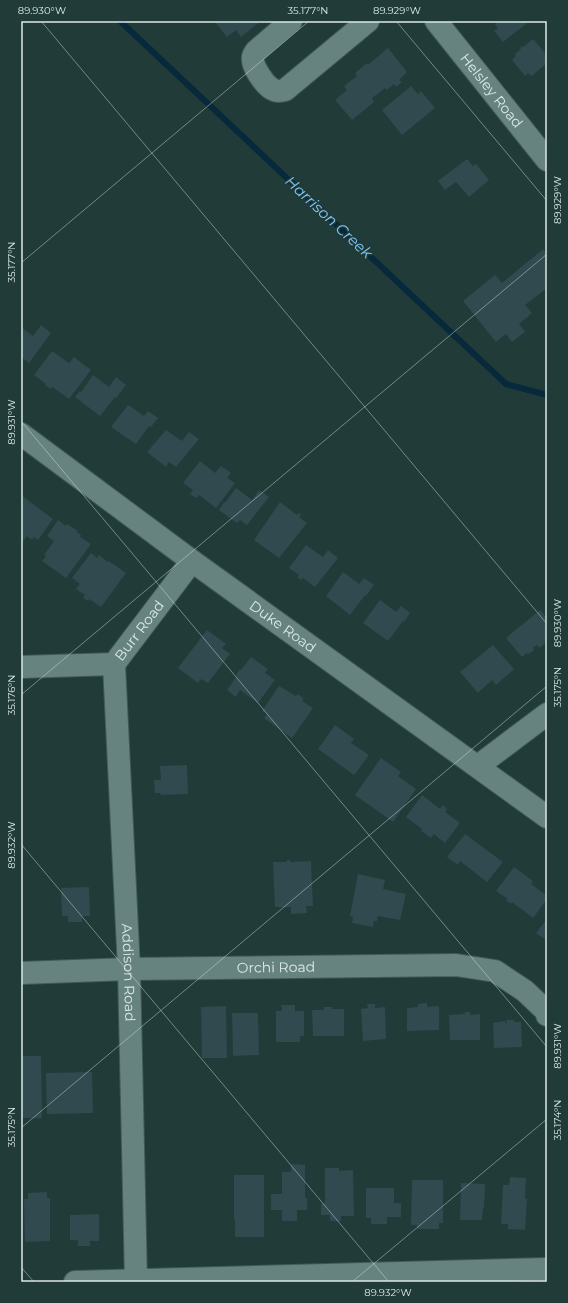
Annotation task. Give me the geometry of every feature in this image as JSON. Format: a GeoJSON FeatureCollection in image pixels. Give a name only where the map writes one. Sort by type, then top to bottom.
{"type":"FeatureCollection","features":[{"type":"Feature","properties":{"kind":"street"},"geometry":{"type":"LineString","coordinates":[[291,21],[256,51],[253,57],[253,66],[271,89],[278,91],[285,90],[368,21]]}},
{"type":"Feature","properties":{"kind":"street","name":"Helsley Road"},"geometry":{"type":"LineString","coordinates":[[436,21],[547,160]]}},
{"type":"Feature","properties":{"kind":"street","name":"Duke Road"},"geometry":{"type":"LineString","coordinates":[[21,434],[192,561],[547,816]]}},
{"type":"Feature","properties":{"kind":"street","name":"Burr Road"},"geometry":{"type":"LineString","coordinates":[[21,667],[114,664],[192,561]]}},
{"type":"Feature","properties":{"kind":"street","name":"Addison Road"},"geometry":{"type":"LineString","coordinates":[[114,664],[129,969],[136,1281]]}},
{"type":"Feature","properties":{"kind":"street"},"geometry":{"type":"LineString","coordinates":[[478,766],[547,714]]}},
{"type":"Feature","properties":{"kind":"street","name":"Orchi Road"},"geometry":{"type":"LineString","coordinates":[[21,973],[129,969],[456,965],[495,971],[524,991],[546,1011],[547,1015]]}},
{"type":"Feature","properties":{"kind":"street"},"geometry":{"type":"LineString","coordinates":[[75,1282],[547,1269]]}},
{"type":"Feature","properties":{"kind":"building"},"geometry":{"type":"Polygon","coordinates":[[[214,21],[261,21],[241,37],[236,30],[227,37],[214,21]]]}},
{"type":"Feature","properties":{"kind":"building"},"geometry":{"type":"Polygon","coordinates":[[[496,21],[530,21],[503,42],[494,31],[498,28],[495,24],[497,23],[496,21]]]}},
{"type":"Feature","properties":{"kind":"building"},"geometry":{"type":"Polygon","coordinates":[[[533,39],[547,55],[547,63],[533,75],[531,76],[528,73],[525,76],[512,60],[522,46],[523,47],[533,39]]]}},
{"type":"Feature","properties":{"kind":"building"},"geometry":{"type":"Polygon","coordinates":[[[388,48],[407,72],[399,80],[402,82],[396,87],[394,84],[387,90],[385,88],[372,98],[374,102],[352,120],[335,100],[347,90],[344,86],[357,76],[355,73],[367,63],[368,65],[388,48]]]}},
{"type":"Feature","properties":{"kind":"building"},"geometry":{"type":"Polygon","coordinates":[[[411,86],[418,94],[421,91],[435,108],[402,135],[382,110],[411,86]]]}},
{"type":"Feature","properties":{"kind":"building"},"geometry":{"type":"Polygon","coordinates":[[[467,159],[473,166],[476,164],[489,180],[469,197],[456,182],[445,190],[438,181],[467,159]]]}},
{"type":"Feature","properties":{"kind":"building"},"geometry":{"type":"Polygon","coordinates":[[[543,249],[547,254],[547,288],[525,305],[532,313],[519,324],[525,332],[512,342],[506,334],[496,342],[463,301],[495,275],[502,283],[543,249]]]}},
{"type":"Feature","properties":{"kind":"building"},"geometry":{"type":"Polygon","coordinates":[[[41,325],[51,333],[29,363],[21,357],[21,327],[33,336],[41,325]]]}},
{"type":"Feature","properties":{"kind":"building"},"geometry":{"type":"Polygon","coordinates":[[[52,351],[69,363],[74,357],[91,370],[69,399],[52,387],[50,389],[34,375],[52,351]]]}},
{"type":"Feature","properties":{"kind":"building"},"geometry":{"type":"Polygon","coordinates":[[[93,375],[109,387],[116,377],[126,385],[100,416],[75,397],[80,391],[81,392],[93,375]]]}},
{"type":"Feature","properties":{"kind":"building"},"geometry":{"type":"Polygon","coordinates":[[[128,405],[144,416],[148,411],[158,418],[151,427],[149,426],[136,444],[111,427],[128,405]]]}},
{"type":"Feature","properties":{"kind":"building"},"geometry":{"type":"Polygon","coordinates":[[[166,430],[182,441],[189,432],[199,439],[176,467],[169,462],[166,467],[147,452],[166,430]]]}},
{"type":"Feature","properties":{"kind":"building"},"geometry":{"type":"Polygon","coordinates":[[[200,461],[215,473],[221,466],[231,473],[227,478],[235,483],[216,508],[199,495],[196,498],[190,494],[193,490],[183,483],[200,461]]]}},
{"type":"Feature","properties":{"kind":"building"},"geometry":{"type":"Polygon","coordinates":[[[236,488],[252,500],[259,490],[269,497],[247,525],[240,520],[237,523],[219,510],[236,488]]]}},
{"type":"Feature","properties":{"kind":"building"},"geometry":{"type":"Polygon","coordinates":[[[21,495],[53,519],[38,540],[34,537],[32,540],[27,536],[23,541],[21,539],[21,495]]]}},
{"type":"Feature","properties":{"kind":"building"},"geometry":{"type":"Polygon","coordinates":[[[280,502],[297,515],[299,513],[301,515],[299,517],[307,523],[279,558],[254,540],[280,502]]]}},
{"type":"Feature","properties":{"kind":"building"},"geometry":{"type":"Polygon","coordinates":[[[58,520],[66,526],[67,524],[78,531],[77,532],[81,535],[80,537],[91,544],[66,578],[42,561],[46,556],[44,555],[54,541],[47,536],[58,520]]]}},
{"type":"Feature","properties":{"kind":"building"},"geometry":{"type":"Polygon","coordinates":[[[306,545],[323,557],[328,550],[338,558],[315,587],[303,578],[301,580],[297,577],[299,575],[289,568],[306,545]]]}},
{"type":"Feature","properties":{"kind":"building"},"geometry":{"type":"Polygon","coordinates":[[[91,553],[97,558],[99,555],[126,573],[101,607],[89,599],[88,601],[83,598],[85,595],[76,589],[80,584],[72,578],[91,553]]]}},
{"type":"Feature","properties":{"kind":"building"},"geometry":{"type":"Polygon","coordinates":[[[343,572],[359,584],[364,578],[374,585],[350,615],[326,596],[343,572]]]}},
{"type":"Feature","properties":{"kind":"building"},"geometry":{"type":"Polygon","coordinates":[[[380,600],[396,612],[401,606],[410,613],[388,641],[363,623],[380,600]]]}},
{"type":"Feature","properties":{"kind":"building"},"geometry":{"type":"Polygon","coordinates":[[[540,610],[547,618],[547,641],[540,648],[537,645],[533,648],[534,650],[522,657],[506,638],[540,610]]]}},
{"type":"Feature","properties":{"kind":"building"},"geometry":{"type":"Polygon","coordinates":[[[207,630],[226,644],[222,648],[230,654],[208,683],[201,679],[198,683],[178,668],[207,630]]]}},
{"type":"Feature","properties":{"kind":"building"},"geometry":{"type":"Polygon","coordinates":[[[493,645],[514,669],[496,685],[492,680],[478,693],[460,672],[493,645]]]}},
{"type":"Feature","properties":{"kind":"building"},"geometry":{"type":"Polygon","coordinates":[[[251,657],[268,669],[265,673],[275,680],[258,703],[240,690],[236,697],[227,690],[240,669],[241,670],[251,657]]]}},
{"type":"Feature","properties":{"kind":"building"},"geometry":{"type":"Polygon","coordinates":[[[279,686],[296,696],[298,694],[304,699],[302,701],[313,708],[292,738],[264,718],[267,714],[262,711],[279,686]]]}},
{"type":"Feature","properties":{"kind":"building"},"geometry":{"type":"Polygon","coordinates":[[[335,725],[354,739],[351,743],[369,755],[354,775],[318,749],[335,725]]]}},
{"type":"Feature","properties":{"kind":"building"},"geometry":{"type":"Polygon","coordinates":[[[381,758],[401,772],[398,776],[416,789],[393,822],[355,795],[381,758]]]}},
{"type":"Feature","properties":{"kind":"building"},"geometry":{"type":"Polygon","coordinates":[[[187,765],[188,794],[161,795],[160,793],[155,793],[154,780],[161,780],[160,766],[187,765]]]}},
{"type":"Feature","properties":{"kind":"building"},"geometry":{"type":"Polygon","coordinates":[[[422,795],[440,809],[443,805],[447,809],[445,812],[460,823],[445,843],[434,834],[431,838],[406,817],[422,795]]]}},
{"type":"Feature","properties":{"kind":"building"},"geometry":{"type":"Polygon","coordinates":[[[465,834],[503,862],[487,882],[460,861],[458,865],[447,857],[465,834]]]}},
{"type":"Feature","properties":{"kind":"building"},"geometry":{"type":"Polygon","coordinates":[[[287,860],[290,860],[290,862],[311,861],[313,906],[306,906],[307,913],[291,914],[291,907],[275,907],[273,862],[287,862],[287,860]]]}},
{"type":"Feature","properties":{"kind":"building"},"geometry":{"type":"Polygon","coordinates":[[[514,867],[533,881],[531,884],[547,896],[547,899],[533,918],[512,902],[511,904],[506,900],[508,899],[496,891],[514,867]]]}},
{"type":"Feature","properties":{"kind":"building"},"geometry":{"type":"Polygon","coordinates":[[[358,874],[385,880],[383,889],[406,894],[400,920],[378,916],[377,921],[374,921],[373,927],[352,923],[353,917],[350,916],[358,874]]]}},
{"type":"Feature","properties":{"kind":"building"},"geometry":{"type":"Polygon","coordinates":[[[89,887],[90,916],[82,916],[82,922],[68,922],[68,916],[62,916],[61,888],[89,887]]]}},
{"type":"Feature","properties":{"kind":"building"},"geometry":{"type":"Polygon","coordinates":[[[547,919],[547,941],[536,933],[547,919]]]}},
{"type":"Feature","properties":{"kind":"building"},"geometry":{"type":"Polygon","coordinates":[[[427,1003],[427,1007],[439,1006],[439,1030],[407,1031],[407,1008],[418,1007],[418,1004],[427,1003]]]}},
{"type":"Feature","properties":{"kind":"building"},"geometry":{"type":"Polygon","coordinates":[[[367,1004],[375,1004],[375,1008],[385,1007],[386,1039],[363,1041],[361,1009],[368,1008],[367,1004]]]}},
{"type":"Feature","properties":{"kind":"building"},"geometry":{"type":"Polygon","coordinates":[[[281,1005],[295,1005],[295,1011],[304,1011],[304,1036],[300,1036],[300,1042],[276,1042],[276,1011],[282,1011],[281,1005]]]}},
{"type":"Feature","properties":{"kind":"building"},"geometry":{"type":"Polygon","coordinates":[[[226,1006],[227,1058],[202,1058],[201,1007],[226,1006]]]}},
{"type":"Feature","properties":{"kind":"building"},"geometry":{"type":"Polygon","coordinates":[[[324,1007],[344,1009],[344,1036],[313,1036],[312,1010],[324,1010],[324,1007]]]}},
{"type":"Feature","properties":{"kind":"building"},"geometry":{"type":"Polygon","coordinates":[[[465,1012],[470,1012],[470,1015],[480,1014],[480,1040],[450,1040],[449,1015],[465,1014],[465,1012]]]}},
{"type":"Feature","properties":{"kind":"building"},"geometry":{"type":"Polygon","coordinates":[[[232,1013],[258,1013],[259,1055],[233,1056],[232,1013]]]}},
{"type":"Feature","properties":{"kind":"building"},"geometry":{"type":"Polygon","coordinates":[[[506,1020],[521,1022],[522,1047],[494,1048],[493,1023],[505,1021],[505,1023],[507,1023],[506,1020]]]}},
{"type":"Feature","properties":{"kind":"building"},"geometry":{"type":"Polygon","coordinates":[[[21,1056],[41,1056],[42,1118],[21,1118],[21,1056]]]}},
{"type":"Feature","properties":{"kind":"building"},"geometry":{"type":"Polygon","coordinates":[[[92,1072],[93,1113],[47,1114],[46,1073],[92,1072]]]}},
{"type":"Feature","properties":{"kind":"building"},"geometry":{"type":"Polygon","coordinates":[[[291,1164],[305,1165],[305,1198],[307,1198],[307,1210],[297,1210],[297,1221],[282,1221],[282,1210],[271,1210],[271,1194],[282,1194],[282,1172],[291,1172],[291,1164]]]}},
{"type":"Feature","properties":{"kind":"building"},"geometry":{"type":"Polygon","coordinates":[[[325,1168],[339,1168],[339,1171],[353,1170],[354,1216],[341,1216],[341,1221],[330,1221],[330,1215],[321,1215],[321,1204],[325,1203],[325,1168]]]}},
{"type":"Feature","properties":{"kind":"building"},"geometry":{"type":"Polygon","coordinates":[[[234,1175],[264,1175],[264,1237],[235,1237],[234,1175]]]}},
{"type":"Feature","properties":{"kind":"building"},"geometry":{"type":"Polygon","coordinates":[[[510,1177],[526,1178],[525,1199],[527,1199],[525,1230],[508,1229],[508,1224],[501,1224],[503,1185],[509,1185],[510,1177]]]}},
{"type":"Feature","properties":{"kind":"building"},"geometry":{"type":"Polygon","coordinates":[[[412,1180],[443,1180],[443,1223],[439,1223],[439,1229],[417,1229],[417,1225],[411,1225],[412,1180]]]}},
{"type":"Feature","properties":{"kind":"building"},"geometry":{"type":"Polygon","coordinates":[[[461,1183],[485,1184],[482,1220],[460,1220],[461,1183]]]}},
{"type":"Feature","properties":{"kind":"building"},"geometry":{"type":"Polygon","coordinates":[[[366,1188],[394,1188],[394,1203],[401,1203],[401,1217],[387,1217],[387,1224],[371,1224],[371,1218],[366,1218],[366,1188]]]}},
{"type":"Feature","properties":{"kind":"building"},"geometry":{"type":"Polygon","coordinates":[[[47,1192],[47,1198],[50,1198],[50,1241],[25,1242],[24,1199],[28,1199],[28,1193],[47,1192]]]}},
{"type":"Feature","properties":{"kind":"building"},"geometry":{"type":"Polygon","coordinates":[[[99,1214],[99,1241],[90,1241],[90,1246],[78,1246],[78,1240],[70,1240],[70,1215],[99,1214]]]}},
{"type":"Feature","properties":{"kind":"waterway","name":"Harrison Creek"},"geometry":{"type":"LineString","coordinates":[[120,21],[506,384],[547,395]]}}]}
